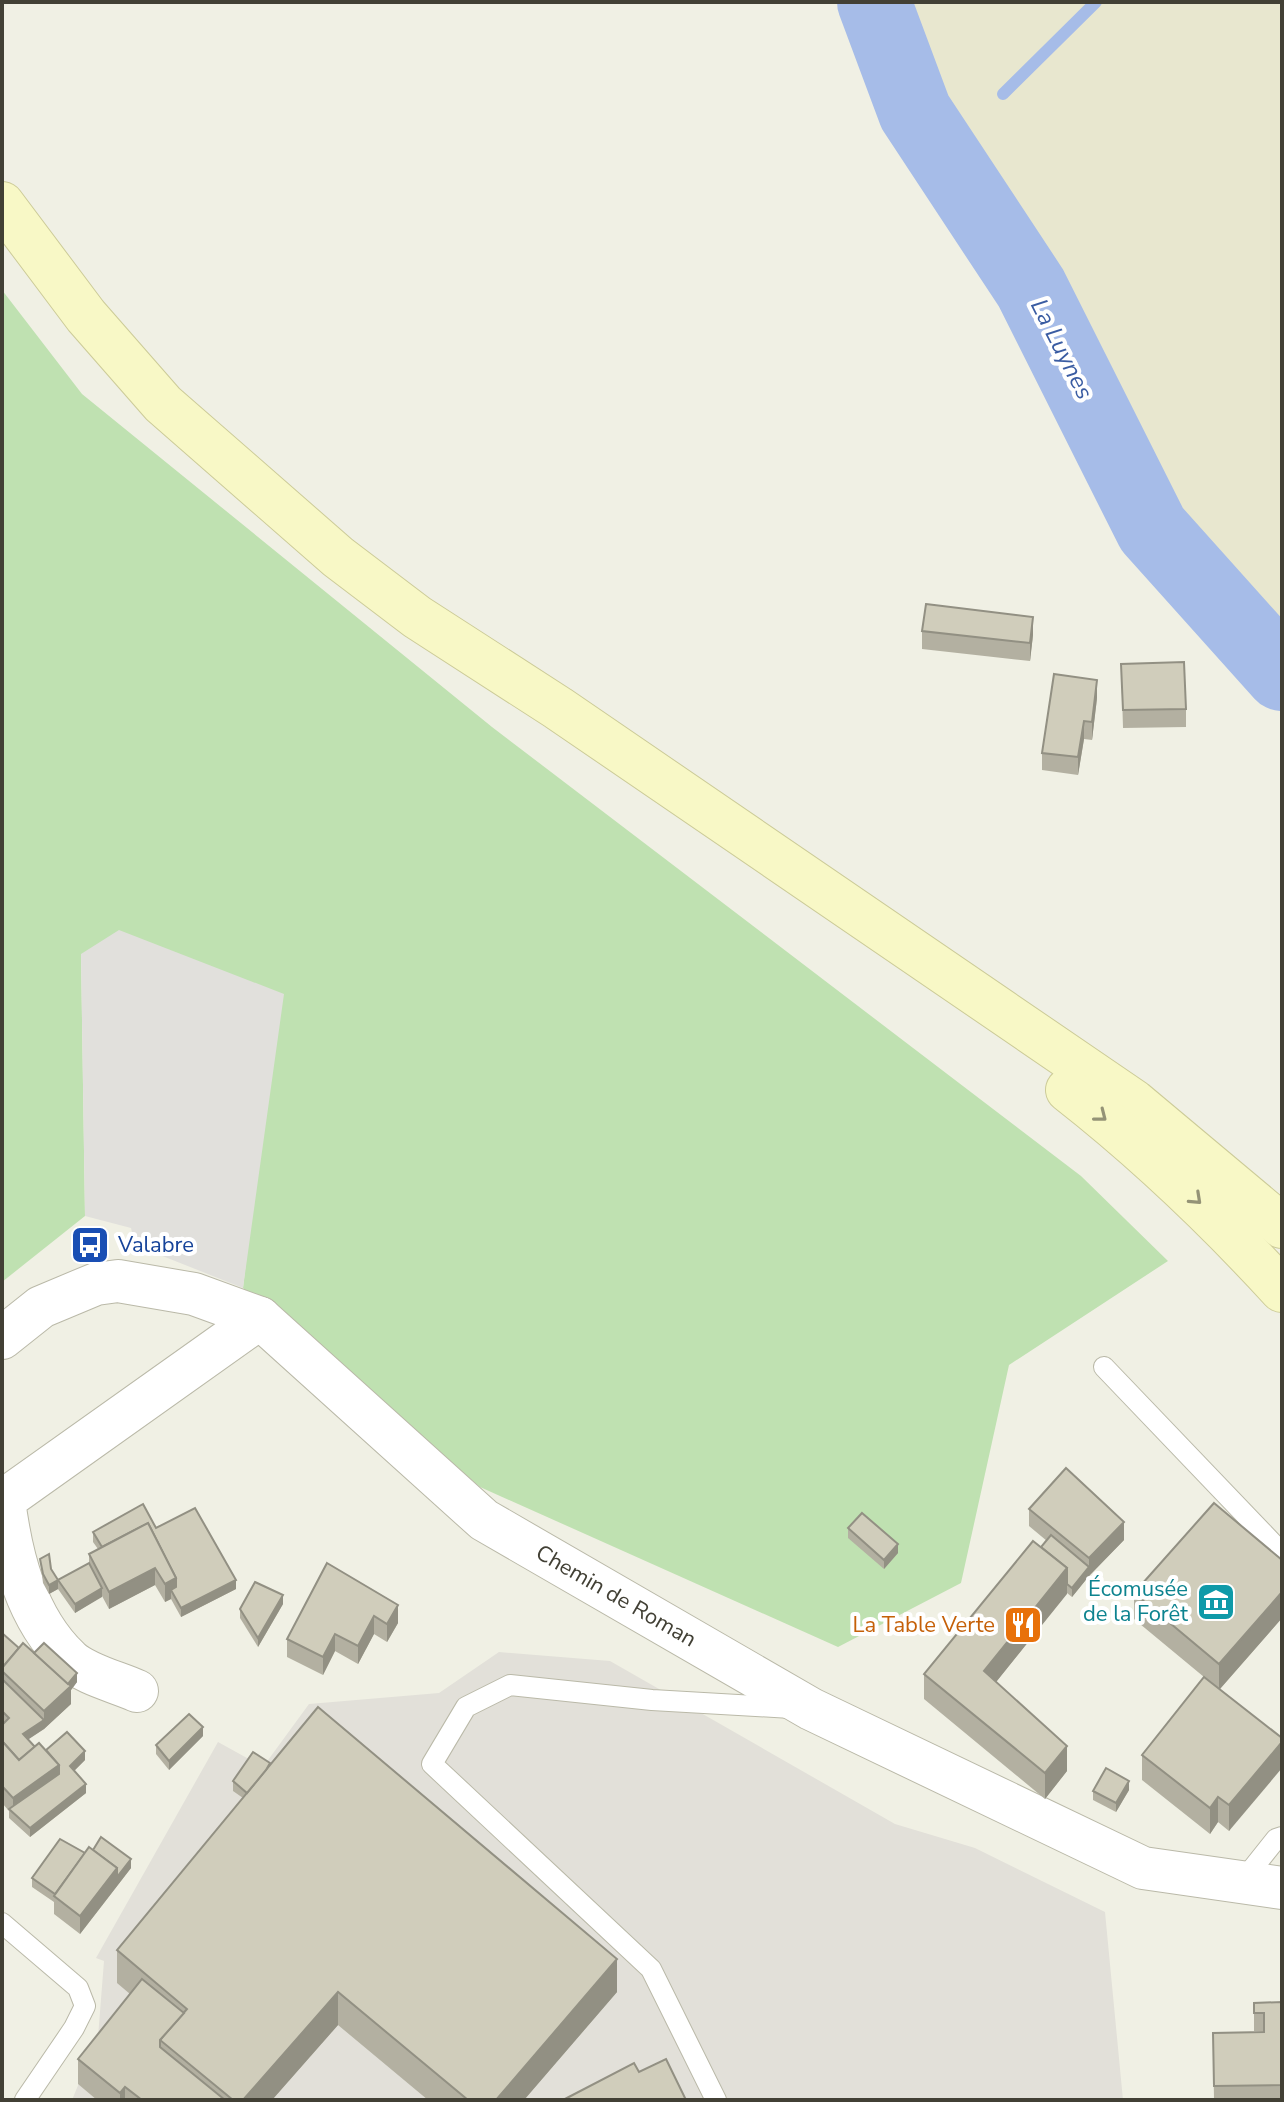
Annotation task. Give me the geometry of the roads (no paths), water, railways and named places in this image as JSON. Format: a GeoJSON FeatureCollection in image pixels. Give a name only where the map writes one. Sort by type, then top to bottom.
{"type":"FeatureCollection","features":[{"type":"Feature","properties":{"kind":"main road"},"geometry":{"type":"LineString","coordinates":[[2,204],[86,316],[163,404],[338,557],[417,617],[558,708],[1134,1102],[1282,1226]]}},
{"type":"Feature","properties":{"kind":"main road"},"geometry":{"type":"LineString","coordinates":[[833,898],[1139,1146],[1211,1213],[1282,1290]]}},
{"type":"Feature","properties":{"kind":"street","name":"Chemin de Roman"},"geometry":{"type":"LineString","coordinates":[[2,1338],[41,1307],[96,1284],[118,1281],[194,1294],[260,1318],[484,1520],[811,1709],[1143,1868],[1282,1888]]}},
{"type":"Feature","properties":{"kind":"street"},"geometry":{"type":"LineString","coordinates":[[137,1691],[70,1660],[28,1602],[8,1538],[3,1501],[260,1318]]}},
{"type":"Feature","properties":{"kind":"lane"},"geometry":{"type":"LineString","coordinates":[[1104,1367],[1282,1553]]}},
{"type":"Feature","properties":{"kind":"lane"},"geometry":{"type":"LineString","coordinates":[[716,2100],[651,1969],[432,1764],[466,1707],[510,1685],[652,1700],[811,1709]]}},
{"type":"Feature","properties":{"kind":"lane"},"geometry":{"type":"LineString","coordinates":[[1241,1883],[1276,1839],[1282,1837]]}},
{"type":"Feature","properties":{"kind":"lane"},"geometry":{"type":"LineString","coordinates":[[2,1923],[78,1988],[85,2006],[74,2028],[25,2100]]}},
{"type":"Feature","properties":{"kind":"waterway","name":"La Luynes"},"geometry":{"type":"LineString","coordinates":[[874,2],[915,112],[1031,288],[1152,529],[1282,674]]}},
{"type":"Feature","properties":{"kind":"waterway"},"geometry":{"type":"LineString","coordinates":[[1003,94],[1096,2]]}},
{"type":"Feature","properties":{"kind":"place","name":"Valabre"},"geometry":{"type":"Point","coordinates":[90,1245]}},
{"type":"Feature","properties":{"kind":"place","name":"Écomusée de la Forêt"},"geometry":{"type":"Point","coordinates":[1216,1602]}},
{"type":"Feature","properties":{"kind":"place","name":"La Table Verte"},"geometry":{"type":"Point","coordinates":[1023,1625]}}]}
